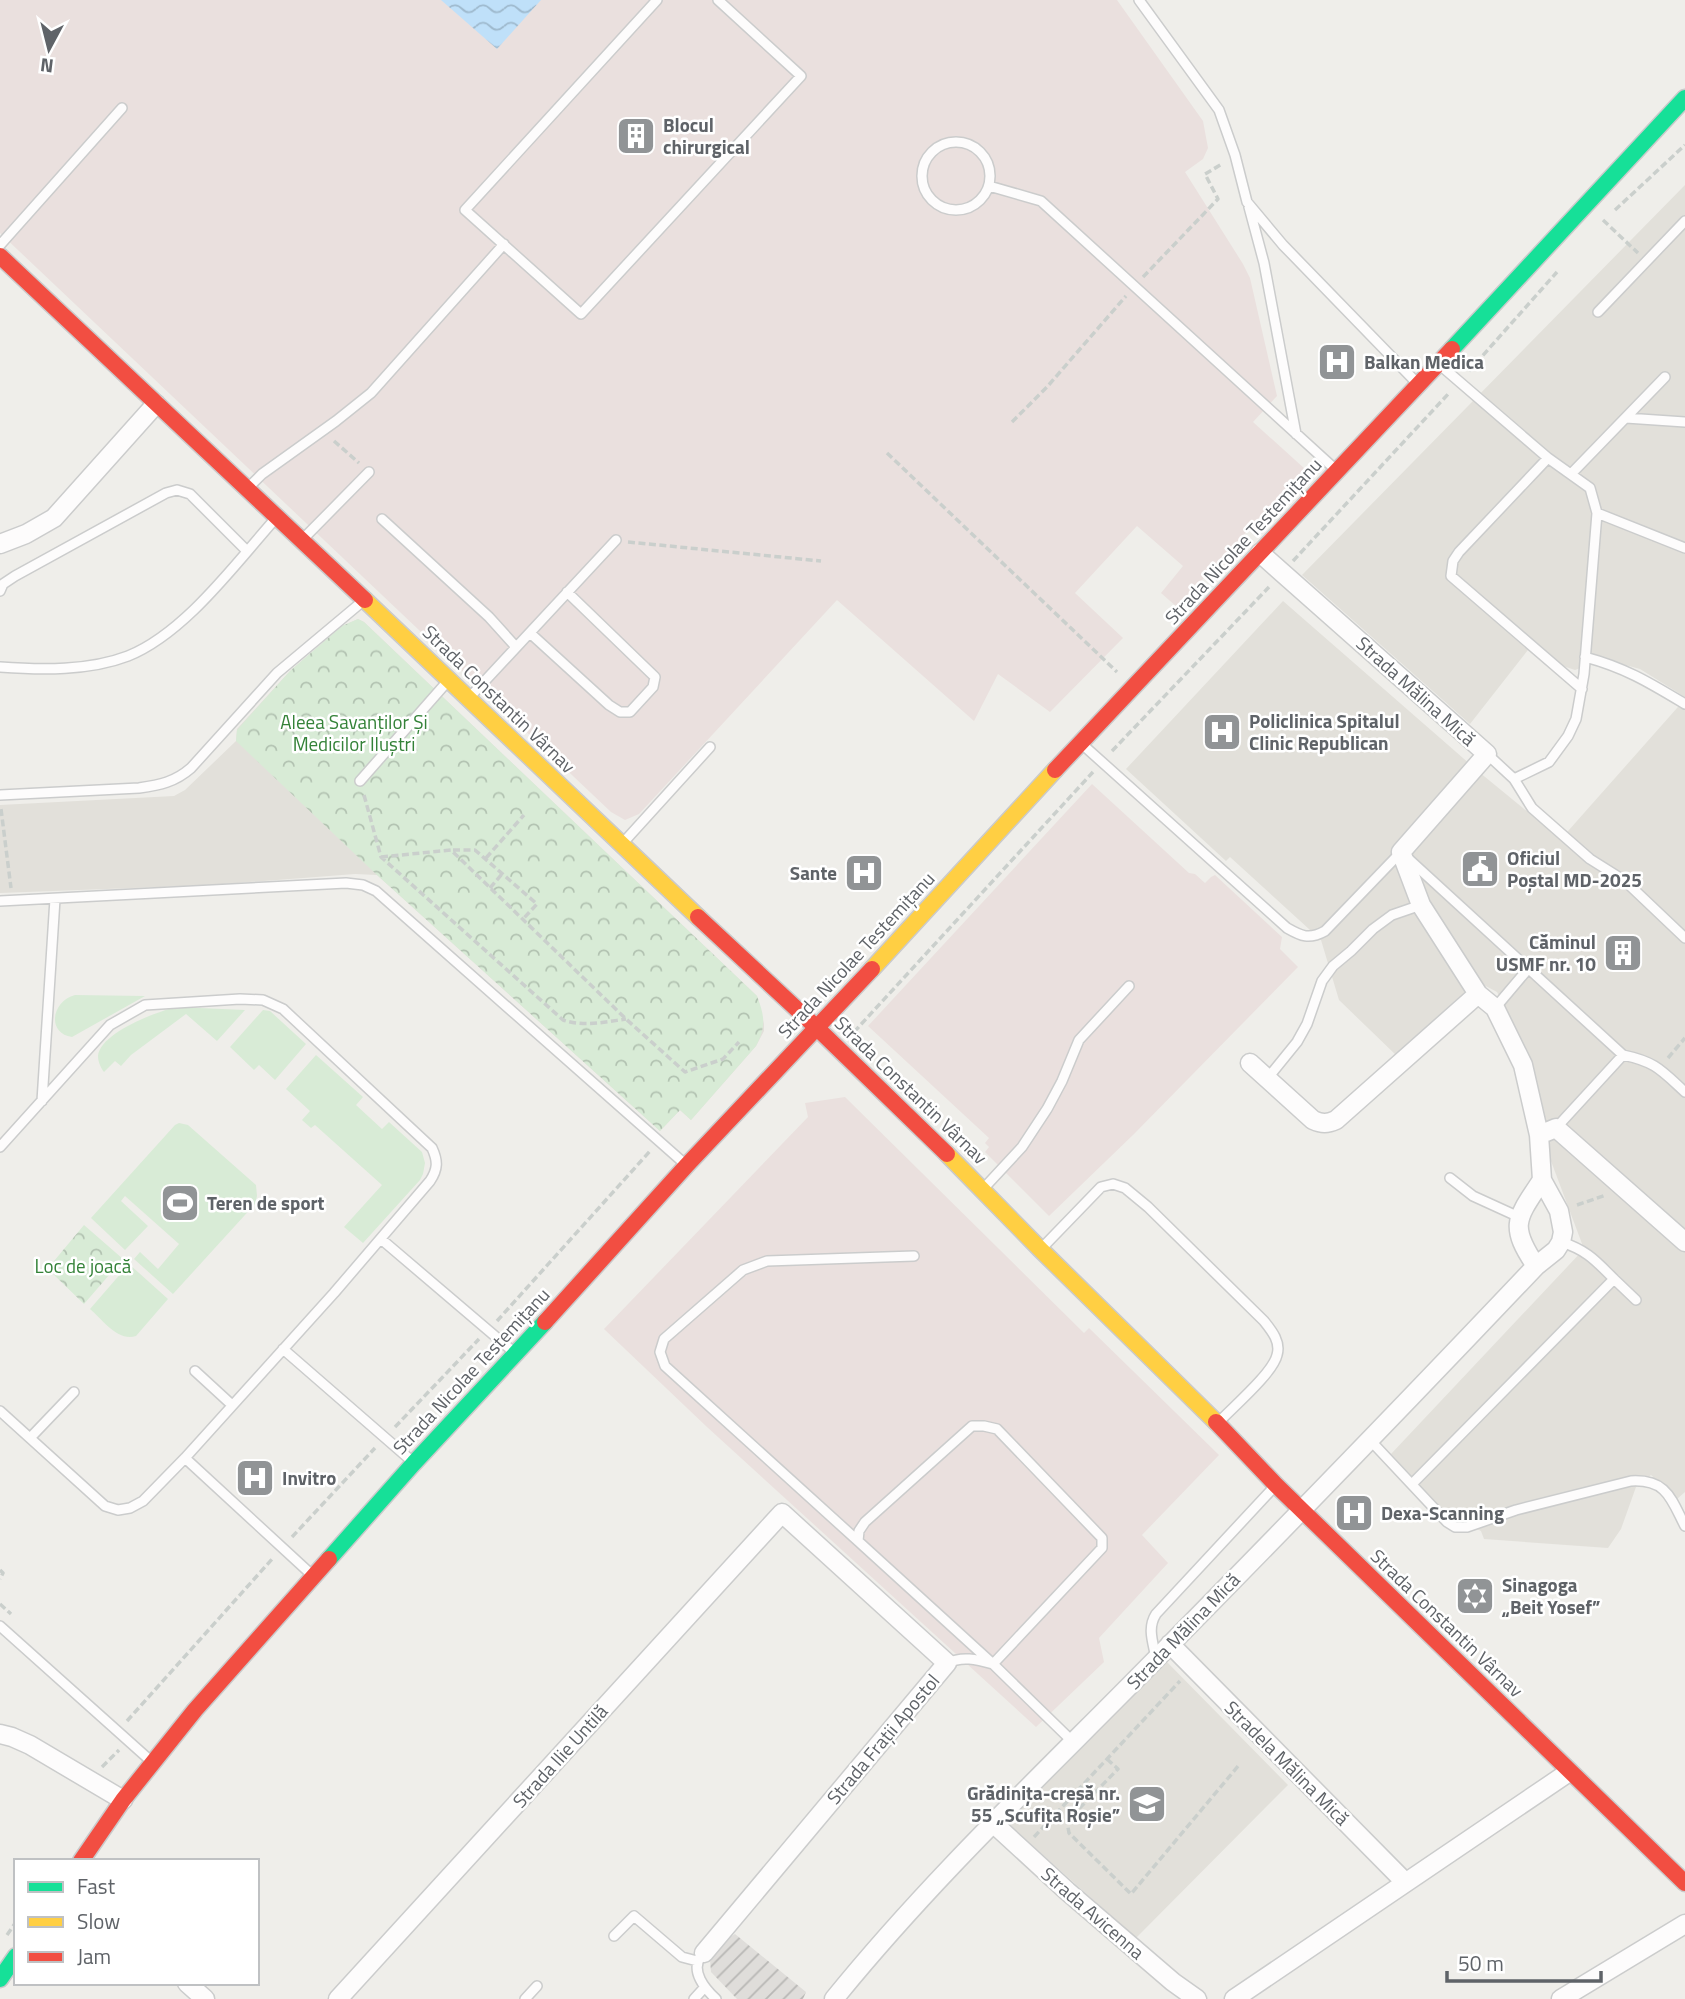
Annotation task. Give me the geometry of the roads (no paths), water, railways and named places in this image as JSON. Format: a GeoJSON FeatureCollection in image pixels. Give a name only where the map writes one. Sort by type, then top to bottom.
{"type":"FeatureCollection","features":[{"type":"Feature","properties":{"kind":"main road","name":"Strada Nicolae Testemițanu"},"geometry":{"type":"LineString","coordinates":[[82,1859],[152,1762],[219,1682],[414,1463],[687,1165],[1685,98]]}},
{"type":"Feature","properties":{"kind":"main road","name":"Strada Constantin Vârnav"},"geometry":{"type":"LineString","coordinates":[[2,259],[248,488],[621,845],[839,1049],[983,1189],[1276,1485],[1685,1883]]}},
{"type":"Feature","properties":{"kind":"main road"},"geometry":{"type":"LineString","coordinates":[[0,1979],[14,1959]]}},
{"type":"Feature","properties":{"kind":"street"},"geometry":{"type":"LineString","coordinates":[[0,544],[26,534],[54,518],[156,404]]}},
{"type":"Feature","properties":{"kind":"street","name":"Strada Mălina Mică"},"geometry":{"type":"LineString","coordinates":[[1260,553],[1487,754],[1401,852]]}},
{"type":"Feature","properties":{"kind":"street"},"geometry":{"type":"LineString","coordinates":[[1401,852],[1421,905],[1478,994],[1496,1007],[1523,1065],[1548,1131],[1542,1180],[1519,1216],[1518,1226],[1525,1250],[1536,1266]]}},
{"type":"Feature","properties":{"kind":"street"},"geometry":{"type":"LineString","coordinates":[[1250,1063],[1313,1120],[1329,1123],[1336,1120],[1478,994]]}},
{"type":"Feature","properties":{"kind":"street"},"geometry":{"type":"LineString","coordinates":[[1548,1131],[1624,1188],[1685,1242]]}},
{"type":"Feature","properties":{"kind":"street"},"geometry":{"type":"LineString","coordinates":[[1542,1180],[1559,1211],[1563,1232],[1561,1242]]}},
{"type":"Feature","properties":{"kind":"street","name":"Strada Mălina Mică"},"geometry":{"type":"LineString","coordinates":[[835,1998],[992,1823],[1156,1659],[1561,1242]]}},
{"type":"Feature","properties":{"kind":"street","name":"Strada Frații Apostol"},"geometry":{"type":"LineString","coordinates":[[701,1957],[947,1663],[782,1513]]}},
{"type":"Feature","properties":{"kind":"street","name":"Strada Ilie Untilă"},"geometry":{"type":"LineString","coordinates":[[338,1999],[782,1513]]}},
{"type":"Feature","properties":{"kind":"street","name":"Stradela Mălina Mică"},"geometry":{"type":"LineString","coordinates":[[1170,1643],[1405,1881]]}},
{"type":"Feature","properties":{"kind":"street"},"geometry":{"type":"LineString","coordinates":[[0,1734],[30,1745],[123,1800]]}},
{"type":"Feature","properties":{"kind":"street"},"geometry":{"type":"LineString","coordinates":[[1234,1999],[1569,1772]]}},
{"type":"Feature","properties":{"kind":"street","name":"Strada Avicenna"},"geometry":{"type":"LineString","coordinates":[[992,1823],[1067,1891],[1173,1982],[1197,1999]]}},
{"type":"Feature","properties":{"kind":"street"},"geometry":{"type":"LineString","coordinates":[[1561,1999],[1685,1924]]}},
{"type":"Feature","properties":{"kind":"street"},"geometry":{"type":"LineString","coordinates":[[189,1985],[205,1999]]}},
{"type":"Feature","properties":{"kind":"lane"},"geometry":{"type":"LineString","coordinates":[[657,0],[465,210],[581,314],[801,76],[718,0]]}},
{"type":"Feature","properties":{"kind":"lane"},"geometry":{"type":"LineString","coordinates":[[1139,0],[1219,110],[1235,155],[1264,263],[1296,434]]}},
{"type":"Feature","properties":{"kind":"lane"},"geometry":{"type":"LineString","coordinates":[[0,245],[122,108]]}},
{"type":"Feature","properties":{"kind":"lane"},"geometry":{"type":"LineString","coordinates":[[965,142],[983,154],[989,164],[989,186],[984,195],[966,209],[943,207],[933,201],[926,191],[922,180],[923,169],[927,158],[943,144],[965,142]]}},
{"type":"Feature","properties":{"kind":"lane"},"geometry":{"type":"LineString","coordinates":[[989,186],[1041,201],[1337,471]]}},
{"type":"Feature","properties":{"kind":"lane"},"geometry":{"type":"LineString","coordinates":[[1247,202],[1283,245],[1418,385]]}},
{"type":"Feature","properties":{"kind":"lane"},"geometry":{"type":"LineString","coordinates":[[1598,312],[1685,221]]}},
{"type":"Feature","properties":{"kind":"lane"},"geometry":{"type":"LineString","coordinates":[[248,488],[262,474],[371,393],[504,244]]}},
{"type":"Feature","properties":{"kind":"lane"},"geometry":{"type":"LineString","coordinates":[[1439,363],[1548,458],[1590,488],[1597,513],[1582,689],[1576,719],[1560,749],[1549,762],[1514,779]]}},
{"type":"Feature","properties":{"kind":"lane"},"geometry":{"type":"LineString","coordinates":[[1571,474],[1665,377]]}},
{"type":"Feature","properties":{"kind":"lane"},"geometry":{"type":"LineString","coordinates":[[1626,418],[1685,422]]}},
{"type":"Feature","properties":{"kind":"lane"},"geometry":{"type":"LineString","coordinates":[[1548,458],[1459,551],[1453,561],[1451,576],[1582,689]]}},
{"type":"Feature","properties":{"kind":"lane"},"geometry":{"type":"LineString","coordinates":[[302,540],[369,472]]}},
{"type":"Feature","properties":{"kind":"lane"},"geometry":{"type":"LineString","coordinates":[[0,591],[3,584],[15,576],[166,493],[177,490],[190,494],[246,550]]}},
{"type":"Feature","properties":{"kind":"lane"},"geometry":{"type":"LineString","coordinates":[[1597,513],[1685,548]]}},
{"type":"Feature","properties":{"kind":"lane"},"geometry":{"type":"LineString","coordinates":[[0,667],[72,667],[102,663],[127,656],[168,634],[218,584],[277,517]]}},
{"type":"Feature","properties":{"kind":"lane"},"geometry":{"type":"LineString","coordinates":[[382,519],[489,617],[516,647]]}},
{"type":"Feature","properties":{"kind":"lane"},"geometry":{"type":"LineString","coordinates":[[468,699],[616,540]]}},
{"type":"Feature","properties":{"kind":"lane"},"geometry":{"type":"LineString","coordinates":[[530,633],[620,712],[630,712],[653,687],[655,677],[648,668],[567,592]]}},
{"type":"Feature","properties":{"kind":"lane"},"geometry":{"type":"LineString","coordinates":[[0,795],[139,788],[179,779],[277,673],[364,600]]}},
{"type":"Feature","properties":{"kind":"lane"},"geometry":{"type":"LineString","coordinates":[[1585,657],[1612,664],[1636,675],[1685,704]]}},
{"type":"Feature","properties":{"kind":"lane"},"geometry":{"type":"LineString","coordinates":[[360,781],[449,681]]}},
{"type":"Feature","properties":{"kind":"lane"},"geometry":{"type":"LineString","coordinates":[[1082,743],[1287,928],[1297,933],[1315,937],[1325,931],[1401,852],[1623,1055],[1659,1068],[1685,1092]]}},
{"type":"Feature","properties":{"kind":"lane"},"geometry":{"type":"LineString","coordinates":[[621,845],[710,747]]}},
{"type":"Feature","properties":{"kind":"lane"},"geometry":{"type":"LineString","coordinates":[[1487,754],[1514,779],[1532,808],[1590,859],[1625,881],[1685,938]]}},
{"type":"Feature","properties":{"kind":"lane"},"geometry":{"type":"LineString","coordinates":[[0,901],[346,883],[363,886],[376,891],[687,1165]]}},
{"type":"Feature","properties":{"kind":"lane"},"geometry":{"type":"LineString","coordinates":[[42,1101],[55,899]]}},
{"type":"Feature","properties":{"kind":"lane"},"geometry":{"type":"LineString","coordinates":[[1267,1079],[1297,1042],[1307,1024],[1322,981],[1333,966],[1392,915],[1421,905]]}},
{"type":"Feature","properties":{"kind":"lane"},"geometry":{"type":"LineString","coordinates":[[1496,1007],[1528,969]]}},
{"type":"Feature","properties":{"kind":"lane"},"geometry":{"type":"LineString","coordinates":[[983,1189],[1022,1147],[1041,1119],[1062,1081],[1079,1040],[1129,986]]}},
{"type":"Feature","properties":{"kind":"lane"},"geometry":{"type":"LineString","coordinates":[[0,1147],[110,1025],[145,1005],[240,999],[262,1000],[284,1009],[432,1148],[437,1160],[436,1172],[382,1239],[143,1501],[130,1508],[118,1510],[105,1506],[0,1411]]}},
{"type":"Feature","properties":{"kind":"lane"},"geometry":{"type":"LineString","coordinates":[[1548,1131],[1623,1055]]}},
{"type":"Feature","properties":{"kind":"lane"},"geometry":{"type":"LineString","coordinates":[[1450,1178],[1473,1196],[1519,1216]]}},
{"type":"Feature","properties":{"kind":"lane"},"geometry":{"type":"LineString","coordinates":[[1041,1250],[1101,1187],[1113,1184],[1125,1188],[1148,1207],[1264,1321],[1276,1336],[1278,1355],[1267,1373],[1217,1423]]}},
{"type":"Feature","properties":{"kind":"lane"},"geometry":{"type":"LineString","coordinates":[[382,1239],[516,1354]]}},
{"type":"Feature","properties":{"kind":"lane"},"geometry":{"type":"LineString","coordinates":[[1561,1242],[1589,1254],[1636,1300]]}},
{"type":"Feature","properties":{"kind":"lane"},"geometry":{"type":"LineString","coordinates":[[914,1256],[767,1261],[756,1264],[743,1269],[664,1339],[660,1352],[665,1367],[993,1664],[1073,1742]]}},
{"type":"Feature","properties":{"kind":"lane"},"geometry":{"type":"LineString","coordinates":[[1412,1484],[1615,1279]]}},
{"type":"Feature","properties":{"kind":"lane"},"geometry":{"type":"LineString","coordinates":[[283,1349],[414,1463]]}},
{"type":"Feature","properties":{"kind":"lane"},"geometry":{"type":"LineString","coordinates":[[195,1371],[232,1405]]}},
{"type":"Feature","properties":{"kind":"lane"},"geometry":{"type":"LineString","coordinates":[[30,1438],[74,1392]]}},
{"type":"Feature","properties":{"kind":"lane"},"geometry":{"type":"LineString","coordinates":[[859,1541],[859,1531],[865,1522],[972,1426],[997,1429],[1102,1538],[1102,1548],[993,1664]]}},
{"type":"Feature","properties":{"kind":"lane"},"geometry":{"type":"LineString","coordinates":[[1370,1440],[1447,1522],[1455,1527],[1467,1528],[1516,1510],[1631,1481],[1650,1481],[1661,1487],[1674,1503],[1685,1526]]}},
{"type":"Feature","properties":{"kind":"lane"},"geometry":{"type":"LineString","coordinates":[[185,1458],[313,1576]]}},
{"type":"Feature","properties":{"kind":"lane"},"geometry":{"type":"LineString","coordinates":[[1156,1659],[1150,1631],[1156,1614],[1276,1485]]}},
{"type":"Feature","properties":{"kind":"lane"},"geometry":{"type":"LineString","coordinates":[[0,1626],[152,1762]]}},
{"type":"Feature","properties":{"kind":"lane"},"geometry":{"type":"LineString","coordinates":[[947,1663],[964,1658],[993,1664]]}},
{"type":"Feature","properties":{"kind":"lane"},"geometry":{"type":"LineString","coordinates":[[614,1936],[634,1916],[682,1957],[701,1957],[697,1969],[704,1988],[716,1999]]}},
{"type":"Feature","properties":{"kind":"lane"},"geometry":{"type":"LineString","coordinates":[[525,1999],[537,1986]]}},
{"type":"Feature","properties":{"kind":"lane"},"geometry":{"type":"LineString","coordinates":[[694,1999],[704,1988]]}},
{"type":"Feature","properties":{"kind":"water"},"geometry":{"type":"Polygon","coordinates":[[[441,0],[541,0],[497,49],[441,0]]]}},
{"type":"Feature","properties":{"kind":"place","name":"Blocul chirurgical"},"geometry":{"type":"Point","coordinates":[636,136]}},
{"type":"Feature","properties":{"kind":"place","name":"Balkan Medica"},"geometry":{"type":"Point","coordinates":[1337,362]}},
{"type":"Feature","properties":{"kind":"place","name":"Policlinica Spitalul Clinic Republican"},"geometry":{"type":"Point","coordinates":[1222,732]}},
{"type":"Feature","properties":{"kind":"place","name":"Oficiul Poștal MD-2025"},"geometry":{"type":"Point","coordinates":[1480,869]}},
{"type":"Feature","properties":{"kind":"place","name":"Sante"},"geometry":{"type":"Point","coordinates":[864,873]}},
{"type":"Feature","properties":{"kind":"place","name":"Căminul USMF nr. 10"},"geometry":{"type":"Point","coordinates":[1623,953]}},
{"type":"Feature","properties":{"kind":"place","name":"Teren de sport"},"geometry":{"type":"Point","coordinates":[180,1203]}},
{"type":"Feature","properties":{"kind":"place","name":"Invitro"},"geometry":{"type":"Point","coordinates":[255,1478]}},
{"type":"Feature","properties":{"kind":"place","name":"Dexa-Scanning"},"geometry":{"type":"Point","coordinates":[1354,1513]}},
{"type":"Feature","properties":{"kind":"place","name":"Sinagoga „Beit Yosef”"},"geometry":{"type":"Point","coordinates":[1475,1596]}},
{"type":"Feature","properties":{"kind":"place","name":"Grădinița-creșă nr. 55 „Scufița Roșie”"},"geometry":{"type":"Point","coordinates":[1147,1804]}},
{"type":"Feature","properties":{"kind":"park label","name":"Aleea Savanților Și Medicilor Iluștri"},"geometry":{"type":"Point","coordinates":[354,733]}},
{"type":"Feature","properties":{"kind":"park label","name":"Loc de joacă"},"geometry":{"type":"Point","coordinates":[83,1266]}}]}
